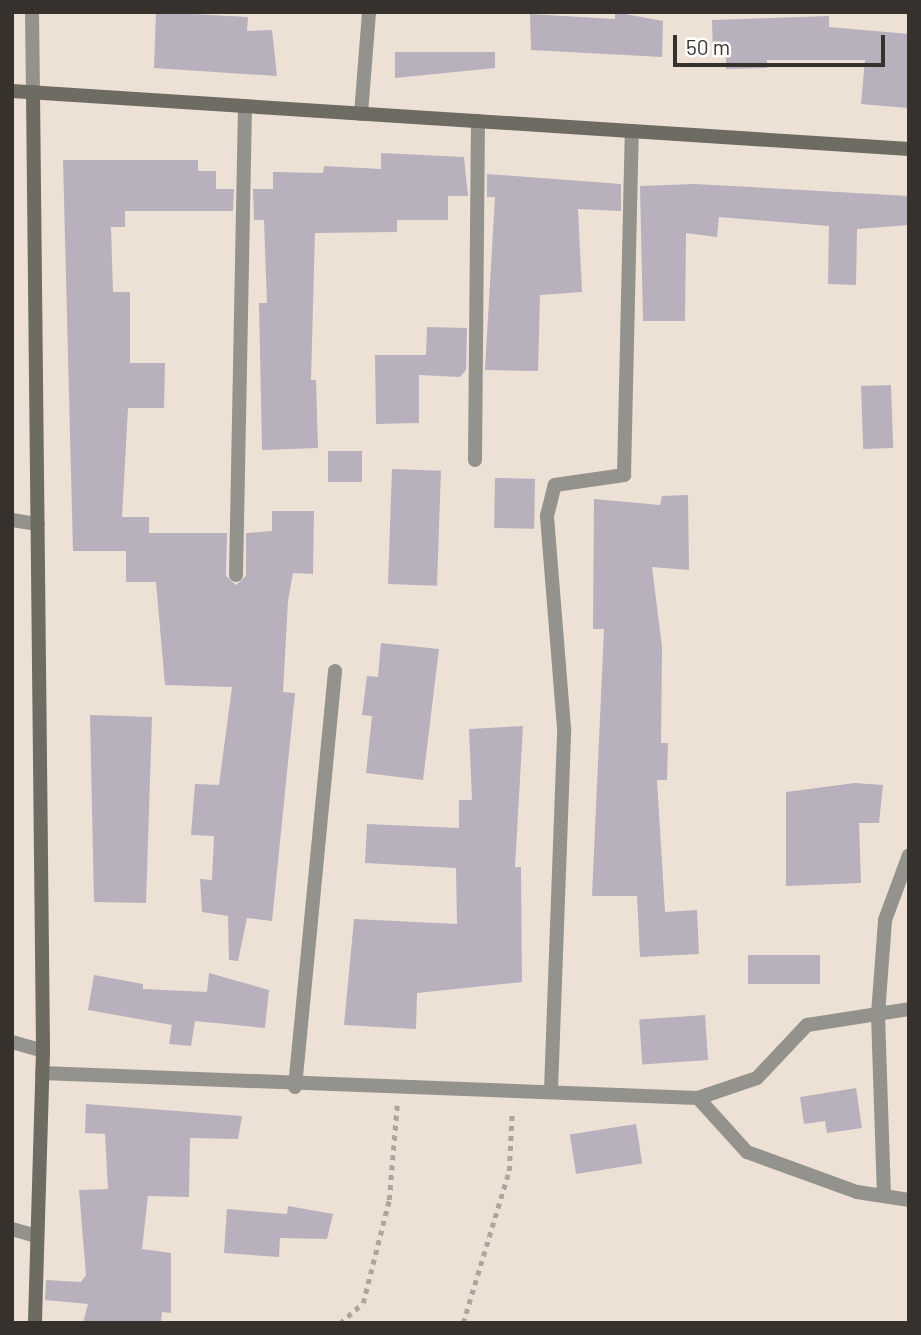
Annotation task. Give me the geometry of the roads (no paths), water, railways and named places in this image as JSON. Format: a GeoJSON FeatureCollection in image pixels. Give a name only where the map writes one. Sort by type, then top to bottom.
{"type":"FeatureCollection","features":[{"type":"Feature","properties":{"kind":"main road"},"geometry":{"type":"LineString","coordinates":[[12,91],[909,149]]}},
{"type":"Feature","properties":{"kind":"main road"},"geometry":{"type":"LineString","coordinates":[[33,92],[43,1051],[35,1323]]}},
{"type":"Feature","properties":{"kind":"street"},"geometry":{"type":"LineString","coordinates":[[32,12],[33,92]]}},
{"type":"Feature","properties":{"kind":"street"},"geometry":{"type":"LineString","coordinates":[[361,114],[369,12]]}},
{"type":"Feature","properties":{"kind":"street"},"geometry":{"type":"LineString","coordinates":[[236,575],[245,106]]}},
{"type":"Feature","properties":{"kind":"street"},"geometry":{"type":"LineString","coordinates":[[475,460],[478,121]]}},
{"type":"Feature","properties":{"kind":"street"},"geometry":{"type":"LineString","coordinates":[[551,1090],[564,728],[547,516],[555,485],[624,475],[632,131]]}},
{"type":"Feature","properties":{"kind":"street"},"geometry":{"type":"LineString","coordinates":[[12,520],[37,524]]}},
{"type":"Feature","properties":{"kind":"street"},"geometry":{"type":"LineString","coordinates":[[295,1087],[335,671]]}},
{"type":"Feature","properties":{"kind":"street"},"geometry":{"type":"LineString","coordinates":[[884,1196],[878,1014],[885,920],[909,855]]}},
{"type":"Feature","properties":{"kind":"street"},"geometry":{"type":"LineString","coordinates":[[42,1073],[295,1087],[551,1090],[698,1098],[757,1078],[807,1025],[909,1009]]}},
{"type":"Feature","properties":{"kind":"street"},"geometry":{"type":"LineString","coordinates":[[12,1042],[43,1051]]}},
{"type":"Feature","properties":{"kind":"street"},"geometry":{"type":"LineString","coordinates":[[698,1098],[747,1152],[884,1196],[909,1200]]}},
{"type":"Feature","properties":{"kind":"street"},"geometry":{"type":"LineString","coordinates":[[12,1229],[37,1236]]}}]}
